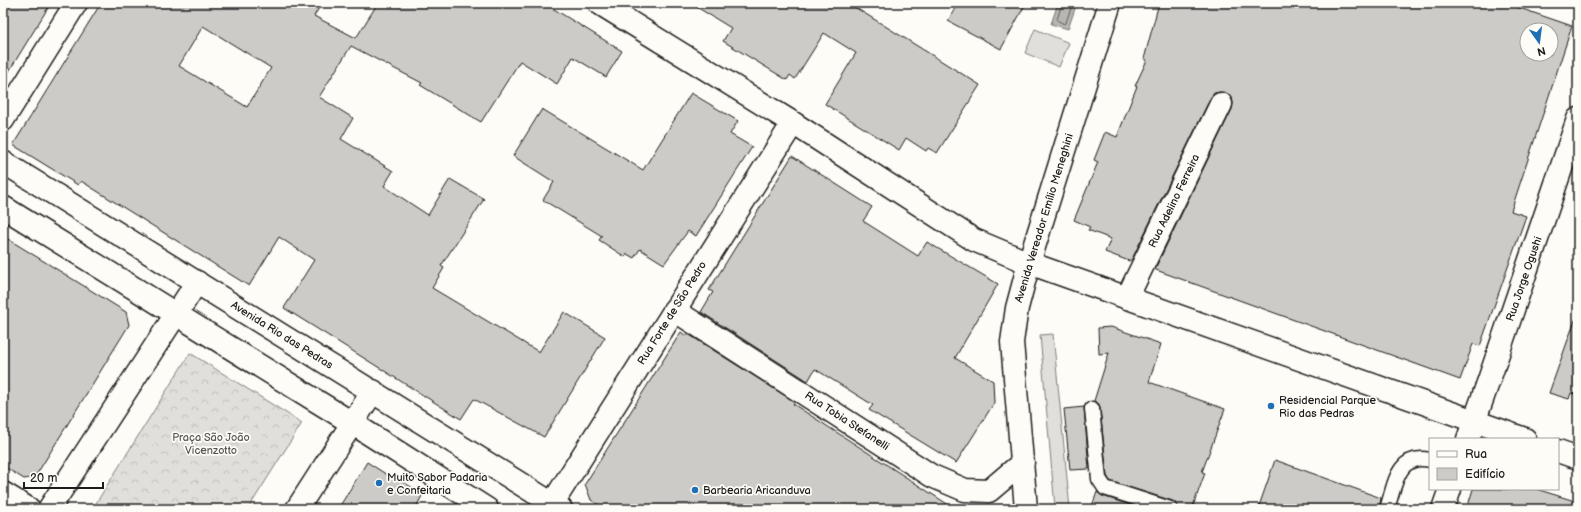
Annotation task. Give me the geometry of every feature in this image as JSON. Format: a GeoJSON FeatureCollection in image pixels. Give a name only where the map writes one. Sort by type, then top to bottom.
{"type":"FeatureCollection","features":[{"type":"Feature","properties":{"kind":"street"},"geometry":{"type":"LineString","coordinates":[[3,120],[76,3]]}},
{"type":"Feature","properties":{"kind":"street"},"geometry":{"type":"LineString","coordinates":[[599,3],[793,123],[974,240],[1029,263],[1127,298],[1471,430],[1519,438]]}},
{"type":"Feature","properties":{"kind":"street","name":"Avenida Vereador Emílio Meneghini"},"geometry":{"type":"LineString","coordinates":[[1026,509],[1012,342],[1017,308],[1029,263],[1110,3]]}},
{"type":"Feature","properties":{"kind":"street","name":"Rua Adelino Ferreira"},"geometry":{"type":"LineString","coordinates":[[1127,298],[1222,104]]}},
{"type":"Feature","properties":{"kind":"street","name":"Rua Jorge Ogushi"},"geometry":{"type":"LineString","coordinates":[[1471,430],[1578,118]]}},
{"type":"Feature","properties":{"kind":"street","name":"Rua Forte de São Pedro"},"geometry":{"type":"LineString","coordinates":[[556,506],[674,310],[793,123]]}},
{"type":"Feature","properties":{"kind":"street","name":"Avenida Rio das Pedras"},"geometry":{"type":"LineString","coordinates":[[3,162],[556,506]]}},
{"type":"Feature","properties":{"kind":"street"},"geometry":{"type":"LineString","coordinates":[[3,207],[175,315],[352,423],[487,509]]}},
{"type":"Feature","properties":{"kind":"street"},"geometry":{"type":"LineString","coordinates":[[49,509],[197,282]]}},
{"type":"Feature","properties":{"kind":"street","name":"Rua Tobia Stefanelli"},"geometry":{"type":"LineString","coordinates":[[674,310],[932,476],[965,490],[989,491],[1023,462]]}},
{"type":"Feature","properties":{"kind":"street"},"geometry":{"type":"LineString","coordinates":[[297,509],[373,391]]}},
{"type":"Feature","properties":{"kind":"street"},"geometry":{"type":"LineString","coordinates":[[1559,451],[1578,458]]}},
{"type":"Feature","properties":{"kind":"street"},"geometry":{"type":"LineString","coordinates":[[1443,509],[1450,490]]}},
{"type":"Feature","properties":{"kind":"street"},"geometry":{"type":"LineString","coordinates":[[3,493],[29,509]]}},
{"type":"Feature","properties":{"kind":"lane"},"geometry":{"type":"LineString","coordinates":[[1092,409],[1098,478],[1105,488],[1170,509]]}},
{"type":"Feature","properties":{"kind":"lane"},"geometry":{"type":"LineString","coordinates":[[1387,509],[1399,472],[1407,462],[1421,458],[1429,460]]}},
{"type":"Feature","properties":{"kind":"green space"},"geometry":{"type":"Polygon","coordinates":[[[1035,29],[1069,43],[1059,67],[1025,53],[1035,29]]]}},
{"type":"Feature","properties":{"kind":"green space"},"geometry":{"type":"Polygon","coordinates":[[[1053,334],[1070,509],[1055,508],[1040,335],[1053,334]]]}},
{"type":"Feature","properties":{"kind":"green space","name":"Praça São João Vicenzotto"},"geometry":{"type":"Polygon","coordinates":[[[190,353],[302,423],[248,509],[93,508],[190,353]]]}},
{"type":"Feature","properties":{"kind":"water"},"geometry":{"type":"Polygon","coordinates":[[[1058,3],[1077,3],[1068,29],[1051,24],[1058,3]]]}},
{"type":"Feature","properties":{"kind":"building"},"geometry":{"type":"Polygon","coordinates":[[[7,3],[51,3],[3,81],[3,10],[7,3]]]}},
{"type":"Feature","properties":{"kind":"building"},"geometry":{"type":"Polygon","coordinates":[[[101,3],[322,3],[314,16],[356,38],[378,3],[544,3],[622,51],[606,77],[573,57],[557,84],[520,61],[481,122],[420,85],[422,83],[351,46],[319,97],[353,118],[341,139],[393,171],[384,186],[428,215],[450,179],[484,199],[441,266],[444,268],[432,288],[539,352],[564,312],[605,337],[544,437],[474,399],[461,419],[284,308],[314,260],[279,237],[249,286],[81,181],[78,185],[13,145],[101,3]],[[203,26],[179,66],[247,107],[271,68],[203,26]]]}},
{"type":"Feature","properties":{"kind":"building"},"geometry":{"type":"Polygon","coordinates":[[[690,3],[848,3],[980,85],[937,153],[928,148],[926,151],[906,138],[899,150],[825,104],[856,53],[824,33],[795,79],[790,75],[787,80],[723,41],[731,28],[690,3]]]}},
{"type":"Feature","properties":{"kind":"building"},"geometry":{"type":"Polygon","coordinates":[[[958,3],[1026,3],[1001,49],[948,21],[958,3]]]}},
{"type":"Feature","properties":{"kind":"building"},"geometry":{"type":"Polygon","coordinates":[[[1159,3],[1505,3],[1572,26],[1511,211],[1526,216],[1480,346],[1473,344],[1460,380],[1155,269],[1232,109],[1232,97],[1226,93],[1214,93],[1210,99],[1132,259],[1129,261],[1105,252],[1111,239],[1088,230],[1090,227],[1074,220],[1098,162],[1094,160],[1105,132],[1117,137],[1137,86],[1135,86],[1147,60],[1144,59],[1159,3]]]}},
{"type":"Feature","properties":{"kind":"building"},"geometry":{"type":"Polygon","coordinates":[[[691,93],[738,121],[730,134],[752,147],[696,236],[688,231],[664,264],[640,249],[634,258],[627,254],[625,257],[599,240],[602,236],[543,200],[554,182],[513,156],[542,109],[643,170],[691,93]]]}},
{"type":"Feature","properties":{"kind":"building"},"geometry":{"type":"Polygon","coordinates":[[[792,156],[872,207],[863,221],[918,256],[927,242],[998,284],[955,358],[993,381],[994,403],[956,463],[869,410],[873,405],[815,369],[808,381],[701,312],[713,292],[709,290],[792,156]]]}},
{"type":"Feature","properties":{"kind":"building"},"geometry":{"type":"Polygon","coordinates":[[[3,236],[126,312],[129,325],[35,477],[24,479],[3,466],[3,236]]]}},
{"type":"Feature","properties":{"kind":"building"},"geometry":{"type":"Polygon","coordinates":[[[1575,320],[1578,320],[1578,395],[1571,393],[1569,399],[1549,393],[1575,320]]]}},
{"type":"Feature","properties":{"kind":"building"},"geometry":{"type":"Polygon","coordinates":[[[1111,327],[1161,344],[1149,382],[1225,409],[1202,472],[1205,473],[1192,509],[1178,509],[1177,504],[1173,501],[1110,481],[1107,476],[1100,408],[1099,404],[1094,401],[1109,353],[1099,354],[1098,328],[1111,327]]]}},
{"type":"Feature","properties":{"kind":"building"},"geometry":{"type":"Polygon","coordinates":[[[681,332],[686,336],[688,334],[795,402],[793,404],[955,509],[605,509],[591,500],[585,484],[681,332]]]}},
{"type":"Feature","properties":{"kind":"building"},"geometry":{"type":"Polygon","coordinates":[[[1084,407],[1089,469],[1070,470],[1064,409],[1084,407]]]}},
{"type":"Feature","properties":{"kind":"building"},"geometry":{"type":"Polygon","coordinates":[[[1275,460],[1381,498],[1379,509],[1258,509],[1275,460]]]}},
{"type":"Feature","properties":{"kind":"building","name":"Muito Sabor Padaria e Confeitaria"},"geometry":{"type":"Polygon","coordinates":[[[367,462],[392,478],[393,476],[423,494],[415,509],[338,509],[367,462]]]}},
{"type":"Feature","properties":{"kind":"building"},"geometry":{"type":"Polygon","coordinates":[[[1473,490],[1539,490],[1578,502],[1578,509],[1467,509],[1473,490]]]}},
{"type":"Feature","properties":{"kind":"building"},"geometry":{"type":"Polygon","coordinates":[[[1097,492],[1102,496],[1142,509],[1091,509],[1097,492]]]}},
{"type":"Feature","properties":{"kind":"place","name":"Residencial Parque Rio das Pedras"},"geometry":{"type":"Point","coordinates":[1271,406]}},
{"type":"Feature","properties":{"kind":"place","name":"Muito Sabor Padaria e Confeitaria"},"geometry":{"type":"Point","coordinates":[379,483]}},
{"type":"Feature","properties":{"kind":"place","name":"Barbearia Aricanduva"},"geometry":{"type":"Point","coordinates":[695,490]}}]}
